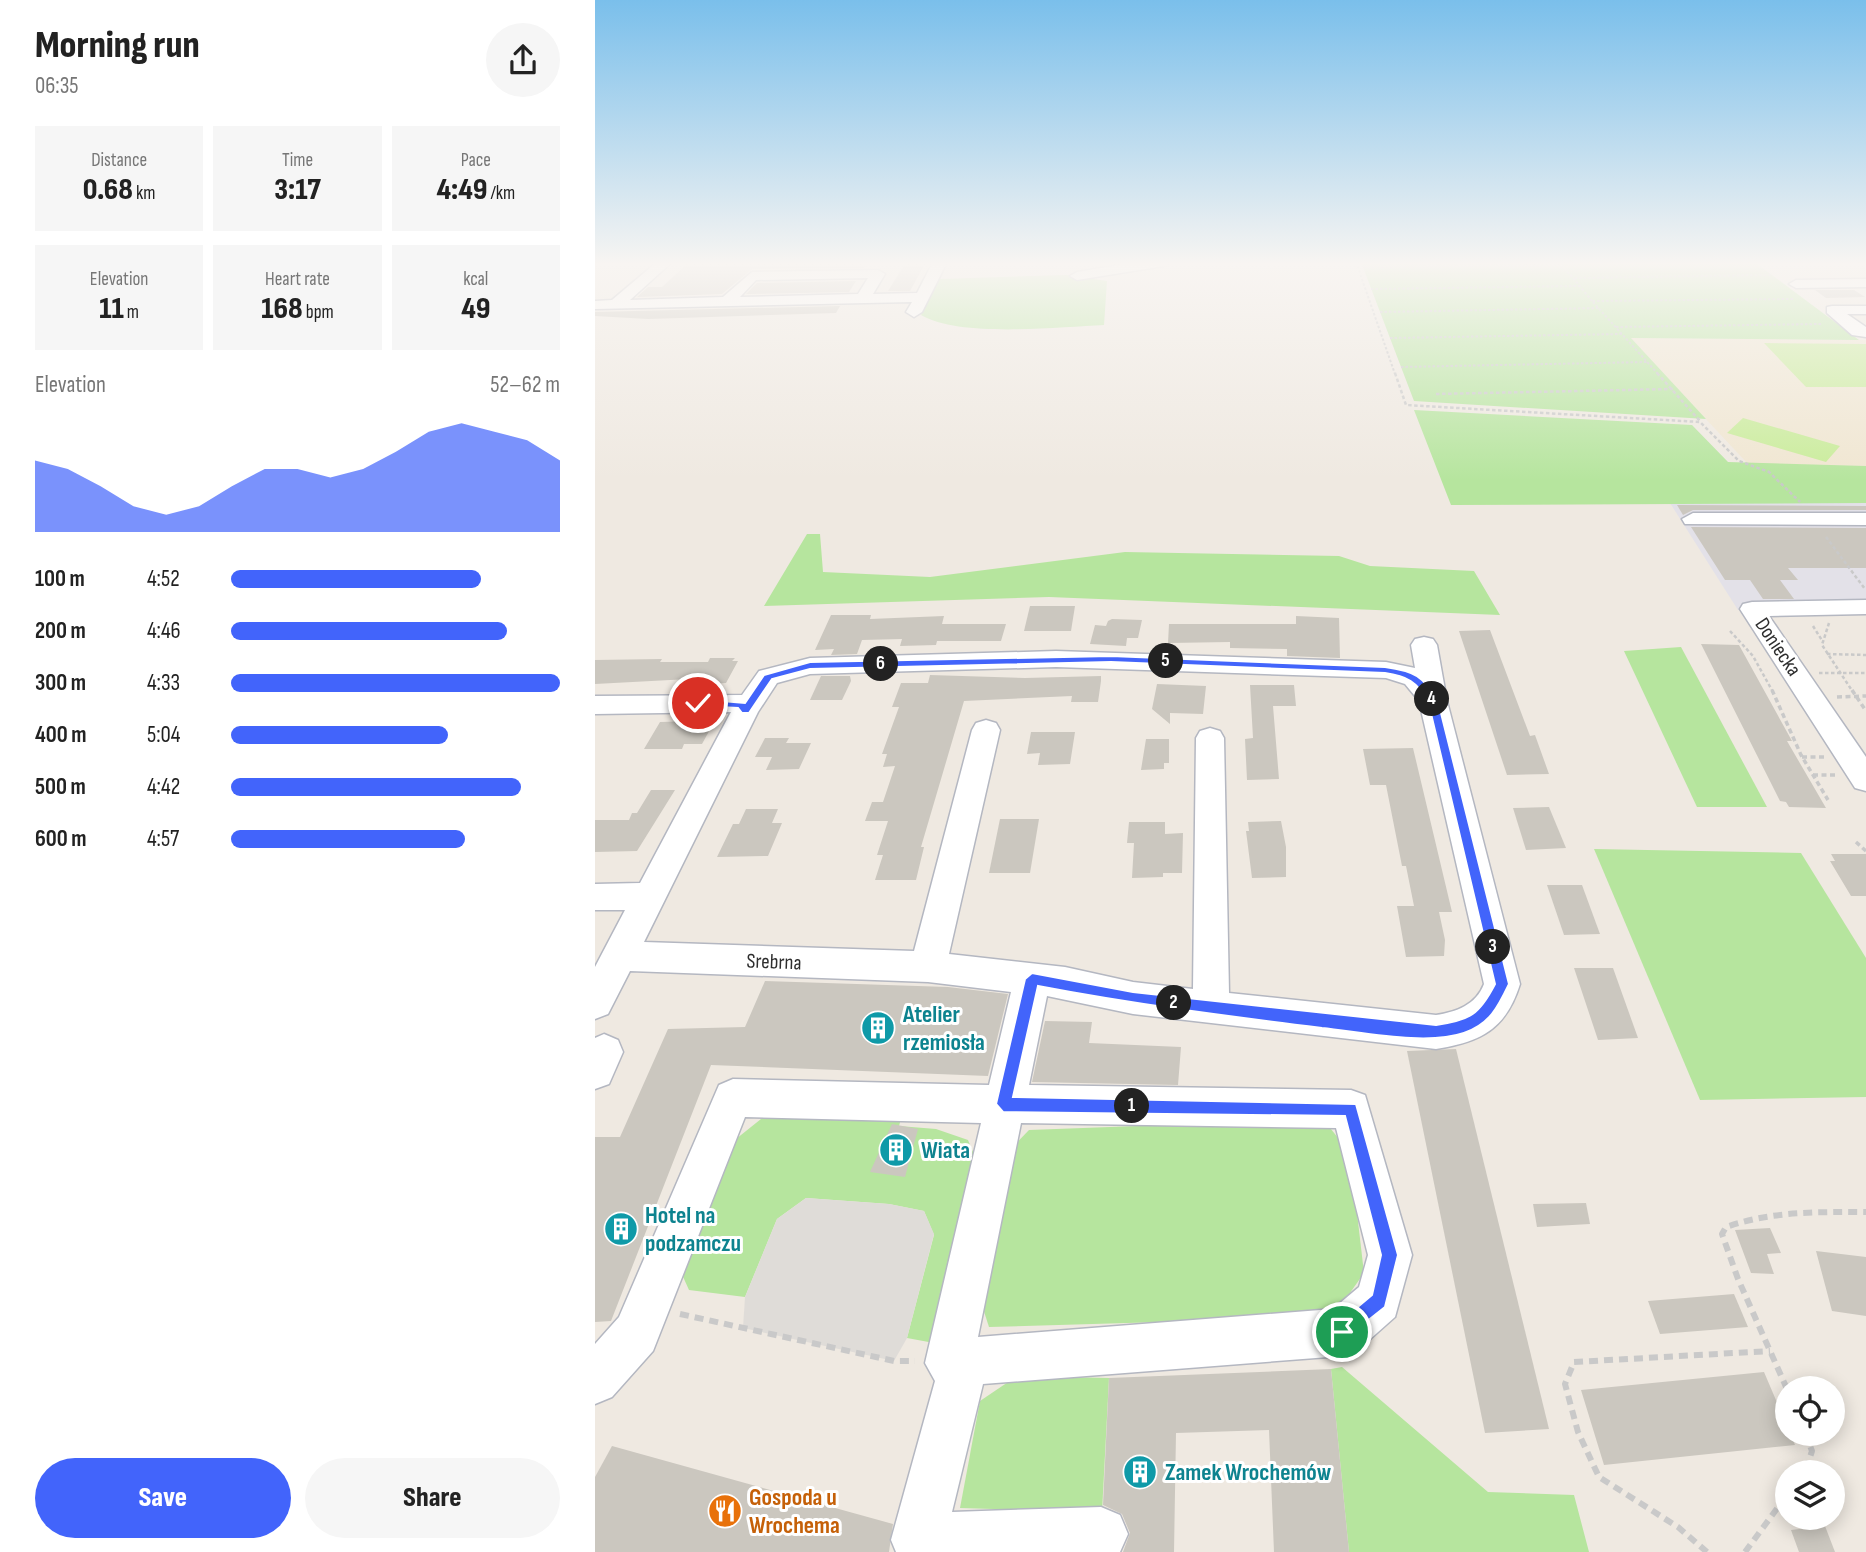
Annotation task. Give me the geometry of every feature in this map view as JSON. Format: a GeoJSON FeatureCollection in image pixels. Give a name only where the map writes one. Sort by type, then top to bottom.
{"type":"FeatureCollection","features":[{"type":"Feature","properties":{"kind":"street"},"geometry":{"type":"LineString","coordinates":[[1693,519],[1866,519]]}},
{"type":"Feature","properties":{"kind":"street","name":"Doniecka"},"geometry":{"type":"LineString","coordinates":[[1866,607],[1752,609],[1866,780]]}},
{"type":"Feature","properties":{"kind":"street","name":"Srebrna"},"geometry":{"type":"LineString","coordinates":[[620,956],[928,967],[1032,979],[1133,998],[1211,1007],[1436,1032],[1461,1028],[1477,1020],[1497,999],[1502,984],[1433,701],[1424,645]]}},
{"type":"Feature","properties":{"kind":"street","name":"Srebrna"},"geometry":{"type":"LineString","coordinates":[[595,1003],[745,711],[768,677],[798,667],[1056,659],[1385,670],[1415,677],[1422,682],[1433,701]]}},
{"type":"Feature","properties":{"kind":"street"},"geometry":{"type":"LineString","coordinates":[[595,705],[727,703],[741,704],[745,711]]}},
{"type":"Feature","properties":{"kind":"street"},"geometry":{"type":"LineString","coordinates":[[928,967],[986,730]]}},
{"type":"Feature","properties":{"kind":"street"},"geometry":{"type":"LineString","coordinates":[[1210,738],[1211,1007]]}},
{"type":"Feature","properties":{"kind":"street"},"geometry":{"type":"LineString","coordinates":[[595,897],[651,896]]}},
{"type":"Feature","properties":{"kind":"street"},"geometry":{"type":"LineString","coordinates":[[1032,979],[1003,1104],[957,1362],[916,1546],[1101,1534]]}},
{"type":"Feature","properties":{"kind":"street"},"geometry":{"type":"LineString","coordinates":[[595,1380],[636,1334],[733,1098],[1351,1109],[1390,1255],[1379,1301],[1342,1332],[957,1362]]}},
{"type":"Feature","properties":{"kind":"path"},"geometry":{"type":"LineString","coordinates":[[1381,334],[1406,405],[1700,422]]}},
{"type":"Feature","properties":{"kind":"path"},"geometry":{"type":"LineString","coordinates":[[1390,338],[1597,334]]}},
{"type":"Feature","properties":{"kind":"path"},"geometry":{"type":"LineString","coordinates":[[1622,334],[1700,422],[1739,461],[1769,472],[1791,490],[1866,591]]}},
{"type":"Feature","properties":{"kind":"path"},"geometry":{"type":"LineString","coordinates":[[1401,367],[1648,362]]}},
{"type":"Feature","properties":{"kind":"path"},"geometry":{"type":"LineString","coordinates":[[1436,394],[1672,389]]}},
{"type":"Feature","properties":{"kind":"path"},"geometry":{"type":"LineString","coordinates":[[1823,642],[1832,614]]}},
{"type":"Feature","properties":{"kind":"path"},"geometry":{"type":"LineString","coordinates":[[1812,624],[1838,673],[1866,711]]}},
{"type":"Feature","properties":{"kind":"path"},"geometry":{"type":"LineString","coordinates":[[1730,631],[1753,658],[1784,714],[1802,757],[1828,800]]}},
{"type":"Feature","properties":{"kind":"path"},"geometry":{"type":"LineString","coordinates":[[1827,654],[1866,655]]}},
{"type":"Feature","properties":{"kind":"path"},"geometry":{"type":"LineString","coordinates":[[1838,673],[1866,673]]}},
{"type":"Feature","properties":{"kind":"path"},"geometry":{"type":"LineString","coordinates":[[1854,696],[1866,696]]}},
{"type":"Feature","properties":{"kind":"path"},"geometry":{"type":"LineString","coordinates":[[1856,842],[1866,851]]}},
{"type":"Feature","properties":{"kind":"path"},"geometry":{"type":"LineString","coordinates":[[1781,1376],[1722,1234],[1726,1227],[1750,1217],[1783,1211],[1866,1212]]}},
{"type":"Feature","properties":{"kind":"path"},"geometry":{"type":"LineString","coordinates":[[647,1307],[894,1361],[957,1362]]}},
{"type":"Feature","properties":{"kind":"path"},"geometry":{"type":"LineString","coordinates":[[1707,1552],[1678,1527],[1599,1477],[1578,1432],[1565,1384],[1574,1362],[1770,1351]]}},
{"type":"Feature","properties":{"kind":"path"},"geometry":{"type":"LineString","coordinates":[[1745,1552],[1775,1511]]}},
{"type":"Feature","properties":{"kind":"shaded area"},"geometry":{"type":"Polygon","coordinates":[[[1630,338],[1866,340],[1866,466],[1748,464],[1630,338]]]}},
{"type":"Feature","properties":{"kind":"shaded area"},"geometry":{"type":"Polygon","coordinates":[[[1670,503],[1866,503],[1866,607],[1738,610],[1670,503]]]}},
{"type":"Feature","properties":{"kind":"shaded area"},"geometry":{"type":"Polygon","coordinates":[[[806,1198],[889,1204],[924,1211],[934,1234],[907,1338],[894,1361],[743,1328],[745,1297],[777,1219],[806,1198]]]}},
{"type":"Feature","properties":{"kind":"green space"},"geometry":{"type":"Polygon","coordinates":[[[1389,334],[1852,334],[1859,340],[1631,338],[1706,419],[1414,401],[1389,334]]]}},
{"type":"Feature","properties":{"kind":"green space"},"geometry":{"type":"Polygon","coordinates":[[[1764,343],[1866,344],[1866,387],[1806,387],[1764,343]]]}},
{"type":"Feature","properties":{"kind":"green space"},"geometry":{"type":"Polygon","coordinates":[[[1414,410],[1692,425],[1728,462],[1866,466],[1866,503],[1451,505],[1414,410]]]}},
{"type":"Feature","properties":{"kind":"green space"},"geometry":{"type":"Polygon","coordinates":[[[1743,418],[1840,446],[1826,462],[1727,433],[1743,418]]]}},
{"type":"Feature","properties":{"kind":"green space"},"geometry":{"type":"Polygon","coordinates":[[[807,534],[820,534],[823,572],[930,577],[1125,552],[1339,556],[1370,566],[1474,571],[1500,615],[1049,597],[764,606],[807,534]]]}},
{"type":"Feature","properties":{"kind":"green space"},"geometry":{"type":"Polygon","coordinates":[[[1681,647],[1767,807],[1697,807],[1624,651],[1681,647]]]}},
{"type":"Feature","properties":{"kind":"green space"},"geometry":{"type":"Polygon","coordinates":[[[1594,849],[1801,853],[1866,958],[1866,1097],[1700,1100],[1594,849]]]}},
{"type":"Feature","properties":{"kind":"green space"},"geometry":{"type":"Polygon","coordinates":[[[788,1107],[903,1111],[899,1126],[936,1129],[968,1140],[978,1164],[934,1343],[907,1338],[934,1235],[924,1211],[889,1204],[806,1198],[777,1219],[745,1297],[689,1290],[680,1270],[726,1147],[761,1119],[788,1107]]]}},
{"type":"Feature","properties":{"kind":"green space"},"geometry":{"type":"Polygon","coordinates":[[[1323,1119],[1350,1153],[1364,1273],[1333,1317],[989,1327],[980,1299],[1006,1154],[1029,1130],[1323,1119]]]}},
{"type":"Feature","properties":{"kind":"green space"},"geometry":{"type":"Polygon","coordinates":[[[1342,1367],[1488,1492],[1574,1495],[1589,1552],[1349,1552],[1331,1369],[1342,1367]]]}},
{"type":"Feature","properties":{"kind":"green space"},"geometry":{"type":"Polygon","coordinates":[[[1017,1376],[1109,1378],[1102,1512],[960,1508],[980,1401],[1017,1376]]]}},
{"type":"Feature","properties":{"kind":"building"},"geometry":{"type":"Polygon","coordinates":[[[1677,505],[1866,506],[1866,510],[1693,510],[1683,515],[1677,505]]]}},
{"type":"Feature","properties":{"kind":"building"},"geometry":{"type":"Polygon","coordinates":[[[1691,527],[1866,528],[1866,568],[1788,568],[1798,580],[1780,580],[1794,599],[1763,599],[1750,580],[1725,580],[1691,527]]]}},
{"type":"Feature","properties":{"kind":"building"},"geometry":{"type":"Polygon","coordinates":[[[1030,606],[1075,606],[1071,631],[1024,631],[1030,606]]]}},
{"type":"Feature","properties":{"kind":"building"},"geometry":{"type":"Polygon","coordinates":[[[831,615],[871,615],[870,619],[944,616],[942,624],[1006,624],[1001,641],[937,641],[936,645],[900,646],[902,639],[862,640],[857,654],[831,655],[834,649],[815,650],[831,615]]]}},
{"type":"Feature","properties":{"kind":"building"},"geometry":{"type":"Polygon","coordinates":[[[1296,616],[1339,618],[1340,658],[1287,656],[1287,649],[1230,648],[1230,642],[1168,643],[1169,624],[1296,624],[1296,616]]]}},
{"type":"Feature","properties":{"kind":"building"},"geometry":{"type":"Polygon","coordinates":[[[1112,619],[1142,620],[1138,638],[1127,638],[1126,646],[1090,644],[1095,625],[1106,626],[1112,619]]]}},
{"type":"Feature","properties":{"kind":"building"},"geometry":{"type":"Polygon","coordinates":[[[1490,630],[1530,736],[1535,735],[1549,774],[1507,775],[1459,631],[1490,630]]]}},
{"type":"Feature","properties":{"kind":"building"},"geometry":{"type":"Polygon","coordinates":[[[1701,644],[1739,645],[1792,741],[1787,741],[1826,808],[1789,807],[1786,802],[1780,801],[1701,644]]]}},
{"type":"Feature","properties":{"kind":"building"},"geometry":{"type":"Polygon","coordinates":[[[710,658],[735,658],[732,661],[738,661],[726,683],[694,685],[695,683],[686,683],[689,679],[595,684],[595,660],[662,659],[660,662],[708,662],[710,658]]]}},
{"type":"Feature","properties":{"kind":"building"},"geometry":{"type":"Polygon","coordinates":[[[930,675],[1025,678],[1101,676],[1101,681],[1098,702],[1071,702],[1072,696],[964,701],[921,847],[924,847],[916,880],[875,880],[883,855],[877,855],[888,821],[865,821],[872,802],[883,802],[895,766],[883,767],[887,754],[882,754],[899,707],[892,707],[901,683],[928,683],[930,675]]]}},
{"type":"Feature","properties":{"kind":"building"},"geometry":{"type":"Polygon","coordinates":[[[821,676],[850,676],[851,681],[842,700],[810,700],[821,676]]]}},
{"type":"Feature","properties":{"kind":"building"},"geometry":{"type":"Polygon","coordinates":[[[1157,684],[1206,686],[1203,714],[1170,713],[1170,724],[1152,709],[1157,684]]]}},
{"type":"Feature","properties":{"kind":"building"},"geometry":{"type":"Polygon","coordinates":[[[1250,685],[1294,685],[1296,706],[1273,706],[1279,779],[1247,780],[1245,739],[1253,738],[1250,685]]]}},
{"type":"Feature","properties":{"kind":"building"},"geometry":{"type":"Polygon","coordinates":[[[697,721],[696,724],[713,724],[702,744],[684,744],[682,749],[644,749],[660,722],[697,721]]]}},
{"type":"Feature","properties":{"kind":"building"},"geometry":{"type":"Polygon","coordinates":[[[1031,732],[1075,732],[1070,764],[1038,765],[1040,753],[1027,754],[1031,732]]]}},
{"type":"Feature","properties":{"kind":"building"},"geometry":{"type":"Polygon","coordinates":[[[765,738],[789,738],[786,743],[811,743],[799,769],[766,770],[772,757],[755,757],[765,738]]]}},
{"type":"Feature","properties":{"kind":"building"},"geometry":{"type":"Polygon","coordinates":[[[1146,739],[1169,739],[1169,763],[1164,763],[1164,769],[1141,770],[1146,739]]]}},
{"type":"Feature","properties":{"kind":"building"},"geometry":{"type":"Polygon","coordinates":[[[1413,748],[1452,912],[1439,912],[1445,940],[1444,956],[1406,957],[1397,906],[1414,906],[1406,866],[1402,866],[1386,785],[1370,785],[1363,749],[1413,748]]]}},
{"type":"Feature","properties":{"kind":"building"},"geometry":{"type":"Polygon","coordinates":[[[651,790],[675,790],[637,851],[595,852],[595,820],[629,820],[632,813],[637,813],[651,790]]]}},
{"type":"Feature","properties":{"kind":"building"},"geometry":{"type":"Polygon","coordinates":[[[1549,807],[1566,848],[1526,850],[1513,808],[1549,807]]]}},
{"type":"Feature","properties":{"kind":"building"},"geometry":{"type":"Polygon","coordinates":[[[746,809],[778,809],[772,823],[782,823],[768,856],[717,857],[733,824],[739,824],[746,809]]]}},
{"type":"Feature","properties":{"kind":"building"},"geometry":{"type":"Polygon","coordinates":[[[1000,819],[1039,819],[1030,873],[989,873],[1000,819]]]}},
{"type":"Feature","properties":{"kind":"building"},"geometry":{"type":"Polygon","coordinates":[[[1281,821],[1286,847],[1286,877],[1252,878],[1246,831],[1249,831],[1248,822],[1281,821]]]}},
{"type":"Feature","properties":{"kind":"building"},"geometry":{"type":"Polygon","coordinates":[[[1129,822],[1165,822],[1165,834],[1183,833],[1182,873],[1132,878],[1134,843],[1127,843],[1129,822]]]}},
{"type":"Feature","properties":{"kind":"building"},"geometry":{"type":"Polygon","coordinates":[[[1831,854],[1866,854],[1866,896],[1851,896],[1830,861],[1835,861],[1831,854]]]}},
{"type":"Feature","properties":{"kind":"building"},"geometry":{"type":"Polygon","coordinates":[[[1547,885],[1582,885],[1600,934],[1564,935],[1547,885]]]}},
{"type":"Feature","properties":{"kind":"building"},"geometry":{"type":"Polygon","coordinates":[[[1574,968],[1613,968],[1638,1038],[1598,1040],[1574,968]]]}},
{"type":"Feature","properties":{"kind":"building"},"geometry":{"type":"Polygon","coordinates":[[[765,981],[948,987],[1008,994],[988,1076],[711,1065],[611,1321],[595,1322],[595,1137],[620,1137],[668,1029],[745,1027],[765,981]]]}},
{"type":"Feature","properties":{"kind":"building"},"geometry":{"type":"Polygon","coordinates":[[[1045,1021],[1092,1022],[1089,1043],[1181,1047],[1178,1085],[1032,1082],[1045,1021]]]}},
{"type":"Feature","properties":{"kind":"building"},"geometry":{"type":"Polygon","coordinates":[[[1456,1049],[1549,1429],[1485,1433],[1407,1051],[1456,1049]]]}},
{"type":"Feature","properties":{"kind":"building","name":"Wiata"},"geometry":{"type":"Polygon","coordinates":[[[892,1124],[918,1129],[905,1177],[870,1172],[892,1124]]]}},
{"type":"Feature","properties":{"kind":"building"},"geometry":{"type":"Polygon","coordinates":[[[1586,1203],[1590,1224],[1537,1227],[1533,1204],[1586,1203]]]}},
{"type":"Feature","properties":{"kind":"building"},"geometry":{"type":"Polygon","coordinates":[[[1770,1228],[1781,1253],[1767,1254],[1774,1274],[1751,1273],[1735,1230],[1770,1228]]]}},
{"type":"Feature","properties":{"kind":"building"},"geometry":{"type":"Polygon","coordinates":[[[1816,1251],[1866,1257],[1866,1316],[1832,1311],[1816,1251]]]}},
{"type":"Feature","properties":{"kind":"building"},"geometry":{"type":"Polygon","coordinates":[[[1734,1294],[1748,1327],[1660,1334],[1648,1301],[1734,1294]]]}},
{"type":"Feature","properties":{"kind":"building","name":"Zamek Wrochemów"},"geometry":{"type":"Polygon","coordinates":[[[1331,1369],[1349,1552],[1274,1552],[1269,1430],[1176,1433],[1174,1552],[1123,1552],[1130,1533],[1122,1514],[1103,1505],[1109,1378],[1331,1369]]]}},
{"type":"Feature","properties":{"kind":"building"},"geometry":{"type":"Polygon","coordinates":[[[1764,1372],[1775,1398],[1775,1446],[1785,1446],[1604,1465],[1581,1390],[1764,1372]]]}},
{"type":"Feature","properties":{"kind":"building"},"geometry":{"type":"Polygon","coordinates":[[[612,1446],[893,1524],[889,1552],[595,1552],[595,1477],[612,1446]]]}},
{"type":"Feature","properties":{"kind":"building"},"geometry":{"type":"Polygon","coordinates":[[[1791,1530],[1827,1530],[1835,1552],[1799,1552],[1791,1530]]]}},
{"type":"Feature","properties":{"kind":"place","name":"Atelier rzemiosła"},"geometry":{"type":"Point","coordinates":[878,1028]}},
{"type":"Feature","properties":{"kind":"place","name":"Wiata"},"geometry":{"type":"Point","coordinates":[896,1150]}},
{"type":"Feature","properties":{"kind":"place","name":"Hotel na podzamczu"},"geometry":{"type":"Point","coordinates":[621,1229]}},
{"type":"Feature","properties":{"kind":"place","name":"Zamek Wrochemów"},"geometry":{"type":"Point","coordinates":[1140,1472]}},
{"type":"Feature","properties":{"kind":"place","name":"Gospoda u Wrochema"},"geometry":{"type":"Point","coordinates":[725,1511]}},
{"type":"Feature","properties":{"kind":"route"},"geometry":{"type":"LineString","coordinates":[[698,703],[741,704],[745,711],[759,686],[768,677],[785,670],[810,666],[1111,659],[1385,670],[1402,672],[1422,682],[1433,701],[1502,984],[1497,999],[1489,1010],[1461,1028],[1436,1032],[1133,998],[1065,983],[1032,979],[1003,1104],[1351,1109],[1390,1255],[1379,1301],[1342,1332]]}}]}
